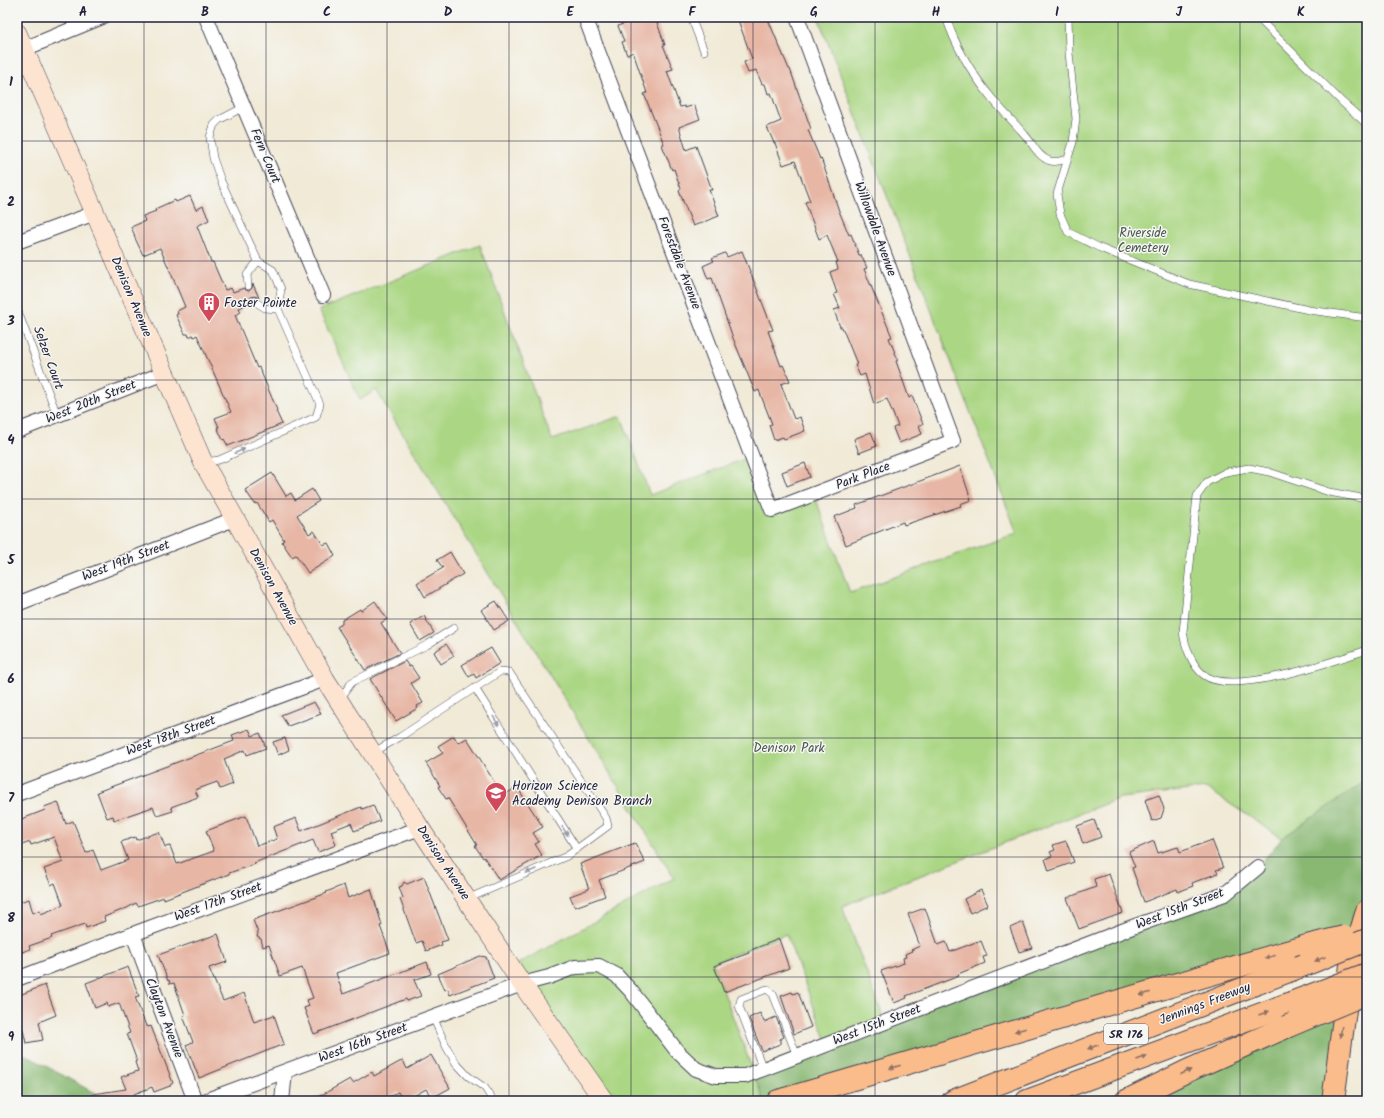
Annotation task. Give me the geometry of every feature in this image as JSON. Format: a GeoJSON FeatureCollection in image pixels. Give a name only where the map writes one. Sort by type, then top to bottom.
{"type":"FeatureCollection","features":[{"type":"Feature","properties":{"kind":"highway"},"geometry":{"type":"LineString","coordinates":[[1333,1101],[1351,965],[1367,912]]}},
{"type":"Feature","properties":{"kind":"highway"},"geometry":{"type":"LineString","coordinates":[[778,1101],[1307,946],[1367,932]]}},
{"type":"Feature","properties":{"kind":"highway","name":"Jennings Freeway"},"geometry":{"type":"LineString","coordinates":[[952,1101],[1299,968],[1367,940]]}},
{"type":"Feature","properties":{"kind":"highway","name":"SR 176"},"geometry":{"type":"LineString","coordinates":[[1027,1101],[1367,974]]}},
{"type":"Feature","properties":{"kind":"highway"},"geometry":{"type":"LineString","coordinates":[[1126,1101],[1185,1072],[1367,993]]}},
{"type":"Feature","properties":{"kind":"main road","name":"Denison Avenue"},"geometry":{"type":"LineString","coordinates":[[20,41],[203,462],[234,520],[266,573],[325,679],[372,753],[522,984],[604,1101]]}},
{"type":"Feature","properties":{"kind":"street"},"geometry":{"type":"LineString","coordinates":[[20,41],[102,17]]}},
{"type":"Feature","properties":{"kind":"street","name":"Fern Court"},"geometry":{"type":"LineString","coordinates":[[206,17],[323,295]]}},
{"type":"Feature","properties":{"kind":"street","name":"Forestdale Avenue"},"geometry":{"type":"LineString","coordinates":[[585,17],[772,510]]}},
{"type":"Feature","properties":{"kind":"street","name":"Willowdale Avenue"},"geometry":{"type":"LineString","coordinates":[[797,17],[953,441]]}},
{"type":"Feature","properties":{"kind":"street"},"geometry":{"type":"LineString","coordinates":[[17,242],[94,213]]}},
{"type":"Feature","properties":{"kind":"street","name":"West 20th Street"},"geometry":{"type":"LineString","coordinates":[[17,431],[164,373]]}},
{"type":"Feature","properties":{"kind":"street","name":"Park Place"},"geometry":{"type":"LineString","coordinates":[[772,510],[953,441]]}},
{"type":"Feature","properties":{"kind":"street","name":"West 19th Street"},"geometry":{"type":"LineString","coordinates":[[17,604],[234,520]]}},
{"type":"Feature","properties":{"kind":"street","name":"West 18th Street"},"geometry":{"type":"LineString","coordinates":[[17,794],[325,679]]}},
{"type":"Feature","properties":{"kind":"street","name":"West 17th Street"},"geometry":{"type":"LineString","coordinates":[[17,979],[133,934],[420,828]]}},
{"type":"Feature","properties":{"kind":"street","name":"West 15th Street"},"geometry":{"type":"LineString","coordinates":[[522,984],[549,977],[575,967],[600,966],[616,975],[631,991],[677,1051],[696,1069],[716,1076],[745,1076],[1135,926],[1225,894],[1258,867]]}},
{"type":"Feature","properties":{"kind":"street","name":"Clayton Avenue"},"geometry":{"type":"LineString","coordinates":[[133,934],[195,1101]]}},
{"type":"Feature","properties":{"kind":"street","name":"West 16th Street"},"geometry":{"type":"LineString","coordinates":[[204,1101],[522,984]]}},
{"type":"Feature","properties":{"kind":"street"},"geometry":{"type":"LineString","coordinates":[[282,1101],[285,1072]]}},
{"type":"Feature","properties":{"kind":"lane"},"geometry":{"type":"LineString","coordinates":[[691,17],[704,51]]}},
{"type":"Feature","properties":{"kind":"lane"},"geometry":{"type":"LineString","coordinates":[[946,17],[951,34],[963,58],[991,97],[1028,137],[1040,155],[1051,161],[1068,159]]}},
{"type":"Feature","properties":{"kind":"lane"},"geometry":{"type":"LineString","coordinates":[[1068,17],[1069,52],[1076,119],[1073,142],[1057,194],[1060,214],[1068,232],[1100,248],[1189,284],[1309,310],[1367,318]]}},
{"type":"Feature","properties":{"kind":"lane"},"geometry":{"type":"LineString","coordinates":[[1257,17],[1342,102],[1367,124]]}},
{"type":"Feature","properties":{"kind":"lane"},"geometry":{"type":"LineString","coordinates":[[203,462],[219,460],[316,416],[320,404],[278,309],[281,289],[273,270],[258,261],[221,181],[213,158],[210,137],[214,125],[219,120],[244,107]]}},
{"type":"Feature","properties":{"kind":"lane"},"geometry":{"type":"LineString","coordinates":[[248,286],[247,275],[258,261]]}},
{"type":"Feature","properties":{"kind":"lane"},"geometry":{"type":"LineString","coordinates":[[254,301],[265,308],[278,309]]}},
{"type":"Feature","properties":{"kind":"lane","name":"Selzer Court"},"geometry":{"type":"LineString","coordinates":[[17,309],[57,415]]}},
{"type":"Feature","properties":{"kind":"lane"},"geometry":{"type":"LineString","coordinates":[[1367,499],[1329,492],[1269,472],[1249,468],[1226,472],[1207,482],[1198,496],[1183,632],[1185,645],[1196,667],[1204,675],[1218,682],[1239,683],[1274,678],[1367,650]]}},
{"type":"Feature","properties":{"kind":"lane"},"geometry":{"type":"LineString","coordinates":[[339,700],[352,682],[427,645],[454,628]]}},
{"type":"Feature","properties":{"kind":"lane"},"geometry":{"type":"LineString","coordinates":[[372,753],[400,737],[501,671],[509,672],[606,818],[608,826],[567,856],[467,899]]}},
{"type":"Feature","properties":{"kind":"lane"},"geometry":{"type":"LineString","coordinates":[[475,688],[577,848]]}},
{"type":"Feature","properties":{"kind":"lane"},"geometry":{"type":"LineString","coordinates":[[763,1069],[739,1006],[741,999],[767,989],[773,994],[797,1056]]}},
{"type":"Feature","properties":{"kind":"lane"},"geometry":{"type":"LineString","coordinates":[[433,1017],[447,1048],[458,1066],[468,1076],[481,1085],[488,1092],[493,1101]]}},
{"type":"Feature","properties":{"kind":"green space"},"geometry":{"type":"Polygon","coordinates":[[[818,17],[1367,17],[1367,780],[1282,838],[1206,788],[1120,798],[842,906],[885,1022],[828,1044],[786,934],[713,963],[764,1101],[604,1101],[512,967],[674,878],[376,390],[360,400],[319,310],[480,245],[552,440],[621,416],[650,495],[752,456],[772,510],[814,494],[850,593],[1017,533],[818,17]]]}},
{"type":"Feature","properties":{"kind":"green space"},"geometry":{"type":"Polygon","coordinates":[[[1367,780],[1367,908],[1352,936],[778,1101],[764,1101],[753,1072],[1225,894],[1258,867],[1282,838],[1367,780]]]}},
{"type":"Feature","properties":{"kind":"green space"},"geometry":{"type":"Polygon","coordinates":[[[1345,1003],[1333,1101],[1132,1101],[1345,1003]]]}},
{"type":"Feature","properties":{"kind":"green space"},"geometry":{"type":"Polygon","coordinates":[[[17,1050],[109,1101],[17,1101],[17,1050]]]}},
{"type":"Feature","properties":{"kind":"building"},"geometry":{"type":"Polygon","coordinates":[[[625,17],[655,17],[665,45],[663,45],[673,69],[667,71],[680,107],[685,106],[685,108],[694,105],[700,119],[679,127],[686,150],[696,146],[712,190],[709,190],[719,216],[693,226],[679,191],[681,189],[674,169],[672,170],[662,145],[664,144],[644,94],[647,93],[633,52],[627,55],[622,42],[624,41],[618,26],[627,22],[625,17]]]}},
{"type":"Feature","properties":{"kind":"building"},"geometry":{"type":"Polygon","coordinates":[[[737,17],[767,17],[790,69],[811,129],[808,130],[820,159],[821,158],[839,211],[849,235],[851,234],[859,255],[861,255],[867,268],[864,269],[892,337],[889,338],[898,360],[896,361],[909,398],[912,396],[923,424],[919,425],[922,434],[899,443],[893,428],[898,426],[887,399],[874,404],[865,374],[860,376],[855,365],[857,364],[834,310],[840,308],[834,294],[837,293],[830,272],[838,269],[836,262],[838,262],[827,235],[819,239],[805,202],[810,201],[795,161],[783,165],[767,127],[781,121],[771,93],[768,94],[765,84],[762,84],[756,70],[748,73],[744,62],[752,59],[737,17]]]}},
{"type":"Feature","properties":{"kind":"building","name":"Foster Pointe"},"geometry":{"type":"Polygon","coordinates":[[[190,196],[196,210],[203,206],[209,220],[197,226],[211,262],[213,262],[225,290],[231,288],[233,292],[244,288],[249,291],[253,284],[259,298],[255,296],[251,297],[249,300],[250,303],[239,308],[241,312],[235,315],[257,368],[259,367],[282,424],[228,446],[224,439],[223,440],[215,418],[231,412],[197,335],[194,337],[193,335],[189,337],[188,334],[185,334],[176,315],[178,314],[177,311],[185,307],[160,248],[143,255],[131,227],[145,221],[143,216],[156,211],[155,209],[175,200],[176,202],[190,196]]]}},
{"type":"Feature","properties":{"kind":"building"},"geometry":{"type":"Polygon","coordinates":[[[742,251],[773,330],[768,331],[781,366],[783,365],[790,381],[781,384],[794,419],[800,417],[805,431],[784,439],[783,437],[774,440],[769,425],[772,424],[759,390],[755,392],[733,338],[712,278],[708,279],[703,266],[714,261],[712,258],[725,253],[727,257],[742,251]]]}},
{"type":"Feature","properties":{"kind":"building"},"geometry":{"type":"Polygon","coordinates":[[[871,432],[877,446],[859,453],[854,439],[871,432]]]}},
{"type":"Feature","properties":{"kind":"building"},"geometry":{"type":"Polygon","coordinates":[[[805,463],[810,477],[787,486],[782,472],[805,463]]]}},
{"type":"Feature","properties":{"kind":"building"},"geometry":{"type":"Polygon","coordinates":[[[960,466],[971,500],[960,504],[961,506],[904,525],[903,522],[846,545],[834,517],[857,508],[856,505],[960,466]]]}},
{"type":"Feature","properties":{"kind":"building"},"geometry":{"type":"Polygon","coordinates":[[[272,473],[286,496],[291,493],[295,500],[312,489],[319,501],[297,515],[309,534],[314,531],[323,545],[328,543],[335,556],[308,573],[296,555],[292,557],[282,542],[284,540],[272,520],[269,522],[257,503],[255,504],[245,490],[272,473]]]}},
{"type":"Feature","properties":{"kind":"building"},"geometry":{"type":"Polygon","coordinates":[[[450,552],[463,574],[425,597],[417,583],[443,568],[437,560],[450,552]]]}},
{"type":"Feature","properties":{"kind":"building"},"geometry":{"type":"Polygon","coordinates":[[[375,601],[387,619],[381,623],[400,653],[365,670],[337,627],[342,624],[342,620],[360,609],[361,611],[375,601]]]}},
{"type":"Feature","properties":{"kind":"building"},"geometry":{"type":"Polygon","coordinates":[[[496,601],[509,621],[494,630],[481,610],[496,601]]]}},
{"type":"Feature","properties":{"kind":"building"},"geometry":{"type":"Polygon","coordinates":[[[424,616],[434,633],[420,641],[410,624],[424,616]]]}},
{"type":"Feature","properties":{"kind":"building"},"geometry":{"type":"Polygon","coordinates":[[[446,644],[454,656],[441,664],[434,652],[446,644]]]}},
{"type":"Feature","properties":{"kind":"building"},"geometry":{"type":"Polygon","coordinates":[[[491,648],[500,663],[476,678],[474,674],[469,677],[462,665],[491,648]]]}},
{"type":"Feature","properties":{"kind":"building"},"geometry":{"type":"Polygon","coordinates":[[[405,661],[409,667],[411,666],[419,678],[411,683],[423,703],[417,706],[418,708],[396,721],[370,679],[405,661]]]}},
{"type":"Feature","properties":{"kind":"building"},"geometry":{"type":"Polygon","coordinates":[[[314,702],[321,714],[288,726],[281,715],[314,702]]]}},
{"type":"Feature","properties":{"kind":"building"},"geometry":{"type":"Polygon","coordinates":[[[249,729],[252,736],[260,733],[266,748],[247,755],[245,750],[224,759],[233,784],[220,789],[217,782],[195,790],[198,797],[171,807],[173,811],[157,816],[153,807],[114,820],[113,816],[107,818],[97,792],[234,741],[232,735],[249,729]]]}},
{"type":"Feature","properties":{"kind":"building","name":"Horizon Science Academy Denison Branch"},"geometry":{"type":"Polygon","coordinates":[[[454,736],[458,743],[467,738],[503,796],[517,787],[543,827],[533,833],[539,842],[535,844],[542,855],[499,880],[475,846],[477,845],[448,798],[446,799],[438,787],[440,786],[426,763],[443,753],[438,746],[454,736]]]}},
{"type":"Feature","properties":{"kind":"building"},"geometry":{"type":"Polygon","coordinates":[[[285,738],[289,750],[278,755],[273,742],[285,738]]]}},
{"type":"Feature","properties":{"kind":"building"},"geometry":{"type":"Polygon","coordinates":[[[1159,795],[1164,809],[1161,818],[1152,821],[1145,800],[1159,795]]]}},
{"type":"Feature","properties":{"kind":"building"},"geometry":{"type":"Polygon","coordinates":[[[58,802],[66,824],[73,821],[86,853],[93,850],[101,870],[128,860],[121,842],[135,837],[136,840],[159,832],[165,847],[170,846],[177,864],[214,851],[206,831],[246,816],[257,846],[277,839],[273,827],[296,818],[301,831],[361,807],[362,809],[373,805],[380,821],[354,831],[351,823],[331,831],[336,845],[318,852],[313,840],[164,899],[164,897],[138,906],[136,903],[104,917],[105,921],[86,928],[85,924],[51,936],[52,938],[29,946],[30,949],[17,954],[17,903],[29,899],[33,913],[40,910],[41,914],[63,905],[55,883],[51,885],[44,869],[63,862],[54,837],[31,845],[30,842],[17,847],[17,821],[45,810],[44,807],[58,802]]]}},
{"type":"Feature","properties":{"kind":"building"},"geometry":{"type":"Polygon","coordinates":[[[1094,820],[1101,837],[1083,844],[1077,826],[1094,820]]]}},
{"type":"Feature","properties":{"kind":"building"},"geometry":{"type":"Polygon","coordinates":[[[1212,840],[1223,868],[1216,870],[1218,873],[1192,883],[1193,886],[1178,892],[1177,889],[1144,902],[1132,868],[1135,867],[1129,852],[1154,841],[1158,853],[1178,847],[1180,852],[1212,840]]]}},
{"type":"Feature","properties":{"kind":"building"},"geometry":{"type":"Polygon","coordinates":[[[1066,841],[1074,862],[1049,871],[1045,859],[1052,856],[1050,852],[1055,850],[1053,845],[1066,841]]]}},
{"type":"Feature","properties":{"kind":"building"},"geometry":{"type":"Polygon","coordinates":[[[635,843],[645,862],[599,880],[605,896],[575,907],[570,896],[589,889],[580,864],[635,843]]]}},
{"type":"Feature","properties":{"kind":"building"},"geometry":{"type":"Polygon","coordinates":[[[1109,874],[1123,913],[1079,929],[1067,898],[1096,887],[1094,879],[1109,874]]]}},
{"type":"Feature","properties":{"kind":"building"},"geometry":{"type":"Polygon","coordinates":[[[424,877],[448,940],[441,942],[442,945],[426,951],[422,941],[416,943],[400,899],[403,898],[399,887],[402,886],[404,882],[407,884],[424,877]]]}},
{"type":"Feature","properties":{"kind":"building"},"geometry":{"type":"Polygon","coordinates":[[[344,885],[348,898],[371,889],[382,925],[380,926],[390,953],[336,973],[343,994],[427,962],[431,974],[414,980],[421,996],[407,1001],[406,999],[314,1034],[304,1008],[309,1006],[307,1000],[313,998],[302,968],[280,976],[269,945],[263,947],[261,939],[257,937],[258,933],[253,920],[327,893],[326,892],[344,885]]]}},
{"type":"Feature","properties":{"kind":"building"},"geometry":{"type":"Polygon","coordinates":[[[981,890],[988,905],[970,913],[964,899],[981,890]]]}},
{"type":"Feature","properties":{"kind":"building"},"geometry":{"type":"Polygon","coordinates":[[[925,908],[938,945],[946,942],[950,952],[981,941],[987,956],[983,957],[985,963],[958,974],[959,976],[906,996],[907,998],[894,1003],[881,971],[904,963],[903,958],[906,957],[905,954],[920,946],[908,914],[925,908]]]}},
{"type":"Feature","properties":{"kind":"building"},"geometry":{"type":"Polygon","coordinates":[[[1023,922],[1032,948],[1019,952],[1010,928],[1023,922]]]}},
{"type":"Feature","properties":{"kind":"building"},"geometry":{"type":"Polygon","coordinates":[[[218,934],[227,962],[209,968],[223,1001],[244,993],[254,1022],[274,1015],[284,1044],[199,1078],[186,1045],[193,1042],[183,1016],[185,1015],[174,983],[170,984],[169,980],[168,981],[158,955],[218,934]]]}},
{"type":"Feature","properties":{"kind":"building"},"geometry":{"type":"Polygon","coordinates":[[[779,939],[789,968],[724,992],[714,966],[749,953],[748,951],[779,939]]]}},
{"type":"Feature","properties":{"kind":"building"},"geometry":{"type":"Polygon","coordinates":[[[480,956],[486,957],[494,978],[450,995],[448,989],[445,990],[438,974],[480,956]]]}},
{"type":"Feature","properties":{"kind":"building"},"geometry":{"type":"Polygon","coordinates":[[[128,967],[139,996],[135,997],[146,1026],[151,1026],[173,1083],[170,1086],[154,1092],[152,1087],[134,1094],[132,1101],[93,1101],[93,1094],[126,1089],[121,1077],[138,1071],[135,1062],[137,1061],[127,1034],[130,1033],[119,1003],[108,1007],[107,1003],[95,1008],[86,983],[128,967]]]}},
{"type":"Feature","properties":{"kind":"building"},"geometry":{"type":"Polygon","coordinates":[[[45,985],[56,1015],[39,1022],[43,1040],[26,1043],[21,1021],[17,1022],[17,996],[45,985]]]}},
{"type":"Feature","properties":{"kind":"building"},"geometry":{"type":"Polygon","coordinates":[[[792,992],[793,994],[798,992],[811,1027],[794,1034],[781,996],[792,992]]]}},
{"type":"Feature","properties":{"kind":"building"},"geometry":{"type":"Polygon","coordinates":[[[760,1013],[764,1022],[776,1017],[784,1037],[780,1039],[780,1044],[762,1051],[749,1018],[760,1013]]]}},
{"type":"Feature","properties":{"kind":"building"},"geometry":{"type":"Polygon","coordinates":[[[431,1055],[450,1088],[432,1098],[426,1089],[405,1101],[403,1101],[398,1092],[381,1101],[311,1101],[350,1079],[353,1083],[372,1072],[374,1076],[403,1060],[407,1069],[431,1055]]]}},
{"type":"Feature","properties":{"kind":"place","name":"Foster Pointe"},"geometry":{"type":"Point","coordinates":[209,322]}},
{"type":"Feature","properties":{"kind":"place","name":"Horizon Science Academy Denison Branch"},"geometry":{"type":"Point","coordinates":[496,812]}},
{"type":"Feature","properties":{"kind":"park label","name":"Riverside Cemetery"},"geometry":{"type":"Point","coordinates":[1143,240]}},
{"type":"Feature","properties":{"kind":"park label","name":"Denison Park"},"geometry":{"type":"Point","coordinates":[789,748]}}]}
